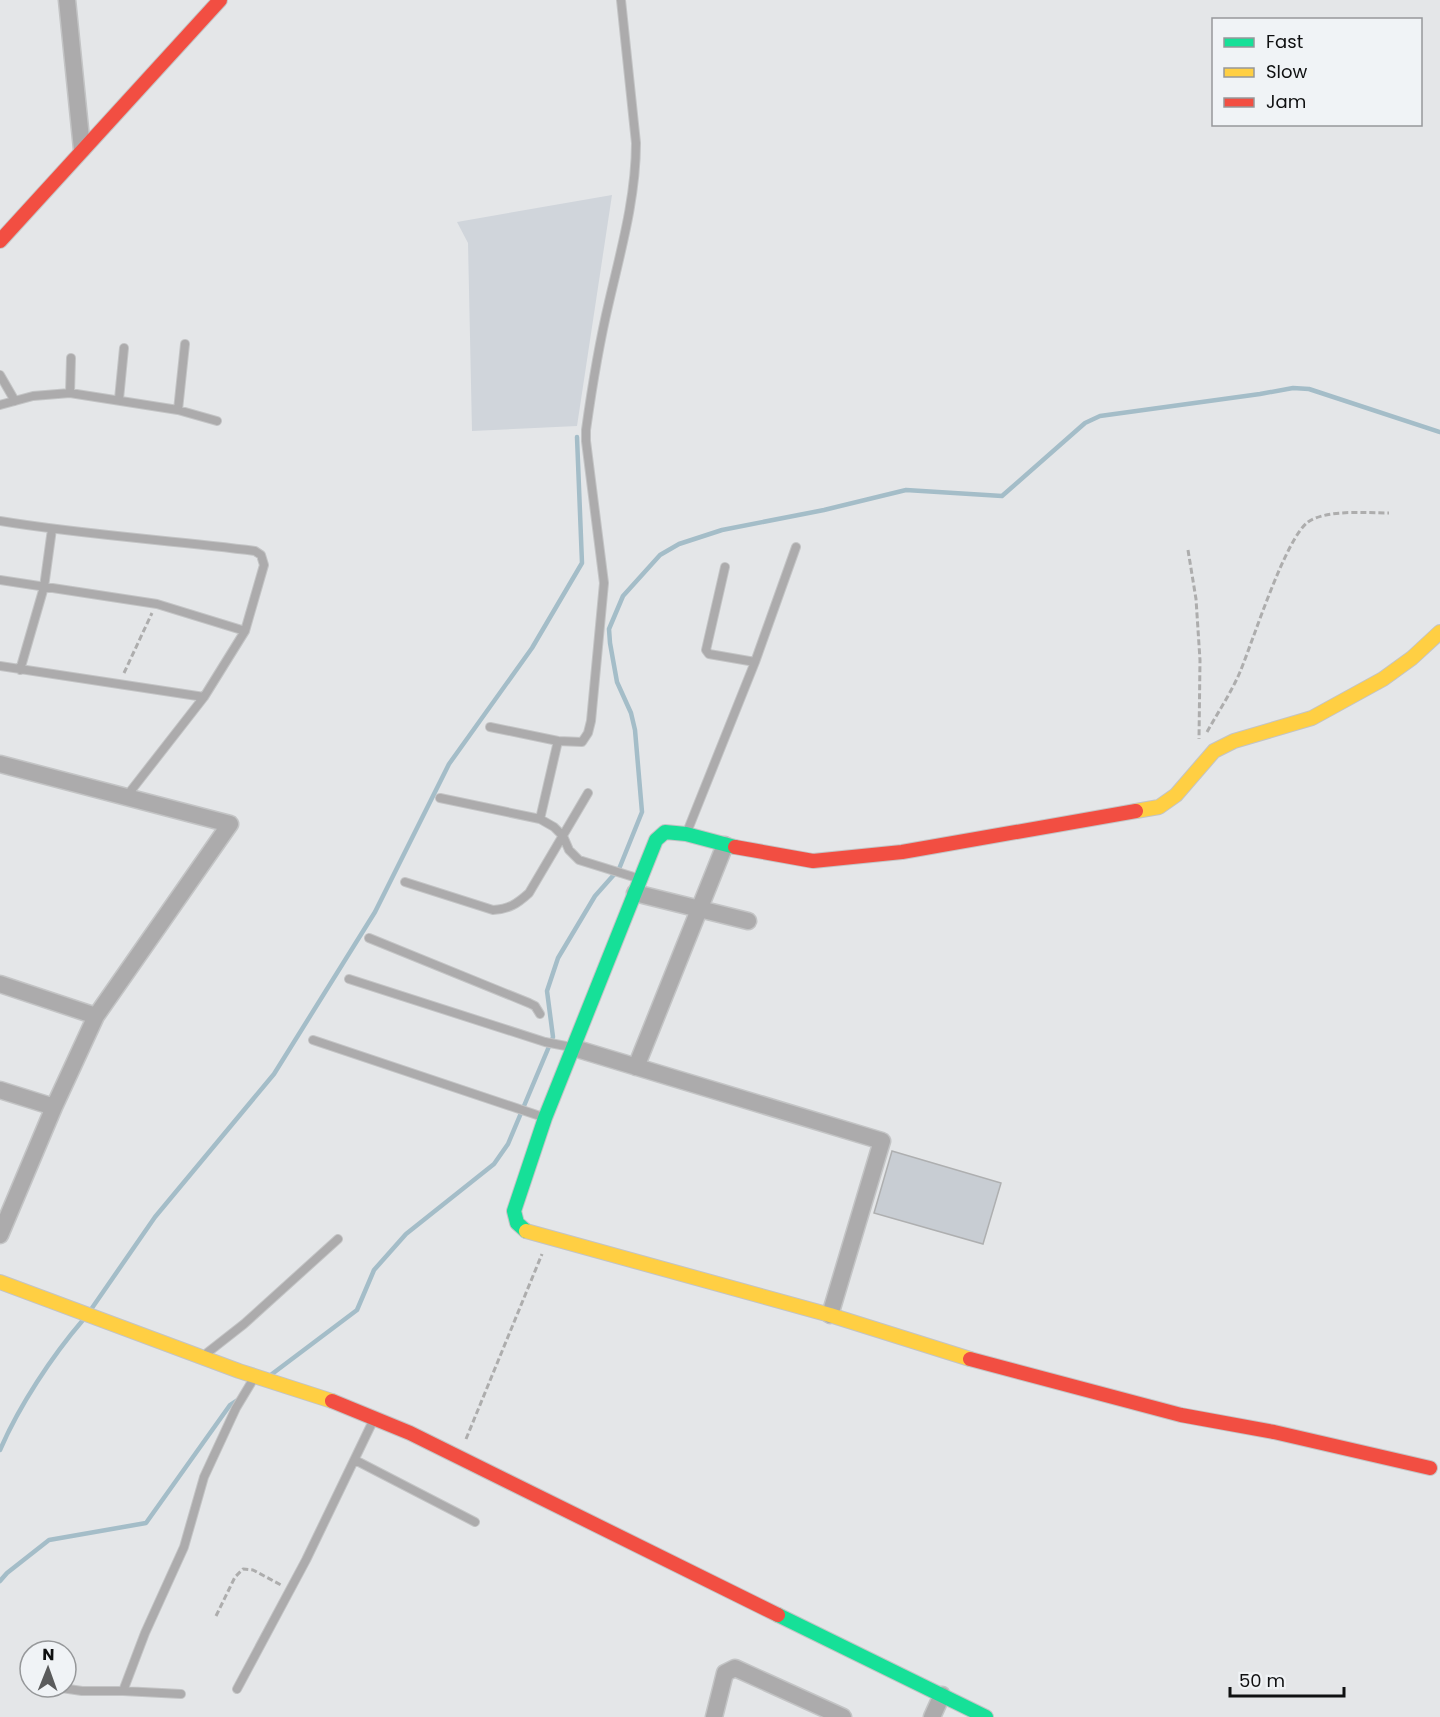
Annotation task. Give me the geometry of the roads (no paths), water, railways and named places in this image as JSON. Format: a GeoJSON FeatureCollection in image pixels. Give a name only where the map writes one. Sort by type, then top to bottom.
{"type":"FeatureCollection","features":[{"type":"Feature","properties":{"kind":"street"},"geometry":{"type":"LineString","coordinates":[[67,0],[82,149]]}},
{"type":"Feature","properties":{"kind":"street"},"geometry":{"type":"LineString","coordinates":[[0,241],[220,0]]}},
{"type":"Feature","properties":{"kind":"street"},"geometry":{"type":"LineString","coordinates":[[1431,1468],[1292,1436],[1181,1415],[960,1356],[830,1316],[548,1238],[521,1229],[513,1218],[513,1211],[545,1118],[656,840],[660,835],[665,832],[686,834],[725,845],[813,861],[902,852],[1159,807],[1176,795],[1214,751],[1234,741],[1312,718],[1383,679],[1412,658],[1440,633]]}},
{"type":"Feature","properties":{"kind":"street"},"geometry":{"type":"LineString","coordinates":[[0,764],[230,824],[96,1016],[0,1234]]}},
{"type":"Feature","properties":{"kind":"street"},"geometry":{"type":"LineString","coordinates":[[636,1067],[725,845]]}},
{"type":"Feature","properties":{"kind":"street"},"geometry":{"type":"LineString","coordinates":[[638,886],[700,909],[748,921]]}},
{"type":"Feature","properties":{"kind":"street"},"geometry":{"type":"LineString","coordinates":[[0,984],[96,1016]]}},
{"type":"Feature","properties":{"kind":"street"},"geometry":{"type":"LineString","coordinates":[[574,1048],[882,1140],[830,1316]]}},
{"type":"Feature","properties":{"kind":"street"},"geometry":{"type":"LineString","coordinates":[[0,1090],[54,1107]]}},
{"type":"Feature","properties":{"kind":"street"},"geometry":{"type":"LineString","coordinates":[[0,1282],[239,1371],[341,1404],[410,1433],[986,1717]]}},
{"type":"Feature","properties":{"kind":"street"},"geometry":{"type":"LineString","coordinates":[[714,1717],[725,1673],[735,1668],[843,1717]]}},
{"type":"Feature","properties":{"kind":"street"},"geometry":{"type":"LineString","coordinates":[[932,1717],[942,1695]]}},
{"type":"Feature","properties":{"kind":"lane"},"geometry":{"type":"LineString","coordinates":[[489,727],[558,741],[582,742],[588,733],[591,721],[604,583],[586,430],[636,165],[636,143],[621,0]]}},
{"type":"Feature","properties":{"kind":"lane"},"geometry":{"type":"LineString","coordinates":[[178,410],[185,344]]}},
{"type":"Feature","properties":{"kind":"lane"},"geometry":{"type":"LineString","coordinates":[[119,399],[124,348]]}},
{"type":"Feature","properties":{"kind":"lane"},"geometry":{"type":"LineString","coordinates":[[70,393],[71,358]]}},
{"type":"Feature","properties":{"kind":"lane"},"geometry":{"type":"LineString","coordinates":[[0,375],[15,401]]}},
{"type":"Feature","properties":{"kind":"lane"},"geometry":{"type":"LineString","coordinates":[[0,405],[33,396],[70,393],[178,410],[217,421]]}},
{"type":"Feature","properties":{"kind":"lane"},"geometry":{"type":"LineString","coordinates":[[0,521],[52,529],[255,551],[261,555],[264,564],[244,631],[204,697],[126,797]]}},
{"type":"Feature","properties":{"kind":"lane"},"geometry":{"type":"LineString","coordinates":[[20,670],[44,587],[52,529]]}},
{"type":"Feature","properties":{"kind":"lane"},"geometry":{"type":"LineString","coordinates":[[686,834],[755,662],[796,547]]}},
{"type":"Feature","properties":{"kind":"lane"},"geometry":{"type":"LineString","coordinates":[[725,567],[706,650],[709,654],[755,662]]}},
{"type":"Feature","properties":{"kind":"lane"},"geometry":{"type":"LineString","coordinates":[[0,580],[156,604],[244,631]]}},
{"type":"Feature","properties":{"kind":"lane"},"geometry":{"type":"LineString","coordinates":[[0,666],[204,697]]}},
{"type":"Feature","properties":{"kind":"lane"},"geometry":{"type":"LineString","coordinates":[[540,819],[558,741]]}},
{"type":"Feature","properties":{"kind":"lane"},"geometry":{"type":"LineString","coordinates":[[405,882],[493,910],[515,906],[529,893],[588,793]]}},
{"type":"Feature","properties":{"kind":"lane"},"geometry":{"type":"LineString","coordinates":[[440,798],[540,819],[554,827],[563,836],[569,850],[579,860],[638,886]]}},
{"type":"Feature","properties":{"kind":"lane"},"geometry":{"type":"LineString","coordinates":[[369,938],[529,1003],[535,1006],[540,1014]]}},
{"type":"Feature","properties":{"kind":"lane"},"geometry":{"type":"LineString","coordinates":[[350,979],[545,1042],[574,1048]]}},
{"type":"Feature","properties":{"kind":"lane"},"geometry":{"type":"LineString","coordinates":[[313,1040],[545,1118]]}},
{"type":"Feature","properties":{"kind":"lane"},"geometry":{"type":"LineString","coordinates":[[203,1356],[244,1324],[338,1239]]}},
{"type":"Feature","properties":{"kind":"lane"},"geometry":{"type":"LineString","coordinates":[[123,1691],[149,1624],[184,1547],[204,1477],[236,1408],[255,1375]]}},
{"type":"Feature","properties":{"kind":"lane"},"geometry":{"type":"LineString","coordinates":[[237,1689],[290,1590],[374,1418]]}},
{"type":"Feature","properties":{"kind":"lane"},"geometry":{"type":"LineString","coordinates":[[355,1460],[475,1522]]}},
{"type":"Feature","properties":{"kind":"lane"},"geometry":{"type":"LineString","coordinates":[[78,1690],[181,1694]]}},
{"type":"Feature","properties":{"kind":"waterway"},"geometry":{"type":"LineString","coordinates":[[272,1374],[357,1310],[374,1270],[406,1234],[494,1164],[508,1144],[553,1037],[547,991],[558,958],[595,896],[619,869],[642,812],[635,730],[631,713],[617,682],[609,629],[623,596],[660,555],[679,544],[722,530],[824,510],[906,490],[1002,496],[1085,423],[1100,416],[1293,388],[1309,389],[1440,432]]}},
{"type":"Feature","properties":{"kind":"waterway"},"geometry":{"type":"LineString","coordinates":[[92,1308],[155,1217],[274,1074],[375,912],[449,764],[532,648],[582,563],[577,437]]}},
{"type":"Feature","properties":{"kind":"waterway"},"geometry":{"type":"LineString","coordinates":[[0,1450],[37,1382],[83,1320]]}},
{"type":"Feature","properties":{"kind":"waterway"},"geometry":{"type":"LineString","coordinates":[[0,1581],[49,1540],[146,1523],[230,1405],[239,1399]]}}]}
